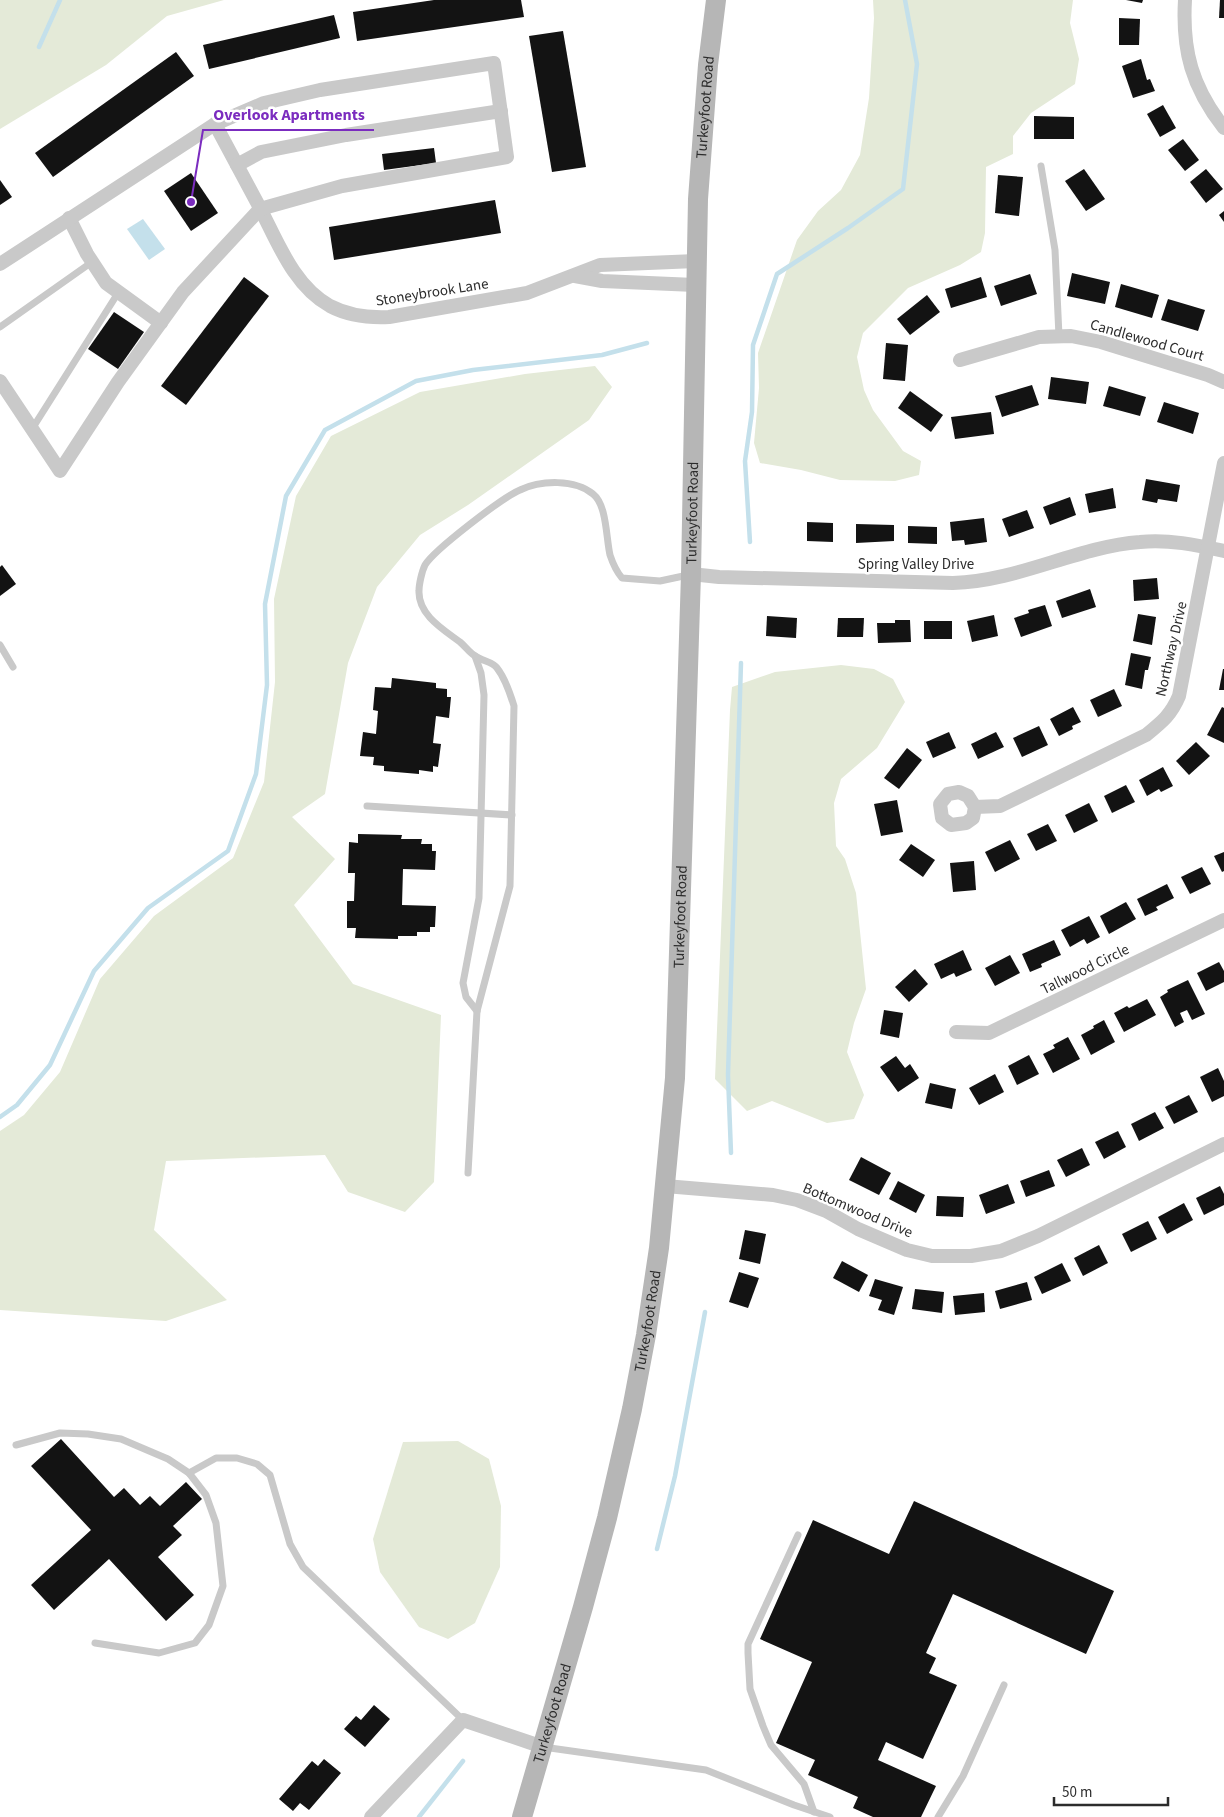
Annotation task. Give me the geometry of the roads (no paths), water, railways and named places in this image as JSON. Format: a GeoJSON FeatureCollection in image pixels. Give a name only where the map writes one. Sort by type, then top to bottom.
{"type":"FeatureCollection","features":[{"type":"Feature","properties":{"kind":"main road","name":"Turkeyfoot Road"},"geometry":{"type":"LineString","coordinates":[[522,1817],[586,1598],[632,1409],[656,1266],[665,1186],[674,1078],[691,574],[696,261],[699,190],[708,65],[716,0]]}},
{"type":"Feature","properties":{"kind":"street"},"geometry":{"type":"LineString","coordinates":[[1184,0],[1183,27],[1187,53],[1197,84],[1210,110],[1224,128]]}},
{"type":"Feature","properties":{"kind":"street"},"geometry":{"type":"LineString","coordinates":[[0,264],[215,124],[264,102],[311,92],[494,62],[507,157],[342,186],[260,209],[183,292],[118,382],[60,471],[0,381]]}},
{"type":"Feature","properties":{"kind":"street"},"geometry":{"type":"LineString","coordinates":[[237,166],[261,152],[346,135],[501,111]]}},
{"type":"Feature","properties":{"kind":"street","name":"Stoneybrook Lane"},"geometry":{"type":"LineString","coordinates":[[215,124],[290,267],[312,292],[329,305],[349,314],[370,318],[398,316],[527,293],[600,265],[696,261]]}},
{"type":"Feature","properties":{"kind":"street"},"geometry":{"type":"LineString","coordinates":[[69,218],[92,262],[106,283],[160,323]]}},
{"type":"Feature","properties":{"kind":"street"},"geometry":{"type":"LineString","coordinates":[[575,276],[602,281],[696,285]]}},
{"type":"Feature","properties":{"kind":"street","name":"Candlewood Court"},"geometry":{"type":"LineString","coordinates":[[960,360],[1039,337],[1071,336],[1101,342],[1208,375],[1224,382]]}},
{"type":"Feature","properties":{"kind":"street","name":"Northway Drive"},"geometry":{"type":"LineString","coordinates":[[975,807],[1000,806],[1146,735],[1165,720],[1174,708],[1179,696],[1199,600],[1207,547],[1224,464]]}},
{"type":"Feature","properties":{"kind":"street","name":"Spring Valley Drive"},"geometry":{"type":"LineString","coordinates":[[691,574],[953,583],[976,582],[1016,574],[1104,548],[1141,542],[1172,542],[1207,547],[1224,552]]}},
{"type":"Feature","properties":{"kind":"street","name":"Tallwood Circle"},"geometry":{"type":"LineString","coordinates":[[956,1032],[989,1033],[1224,920]]}},
{"type":"Feature","properties":{"kind":"street","name":"Bottomwood Drive"},"geometry":{"type":"LineString","coordinates":[[665,1186],[773,1195],[797,1200],[826,1211],[858,1229],[907,1250],[932,1256],[971,1256],[1001,1251],[1038,1236],[1224,1144]]}},
{"type":"Feature","properties":{"kind":"street"},"geometry":{"type":"LineString","coordinates":[[371,1817],[463,1720],[543,1747]]}},
{"type":"Feature","properties":{"kind":"lane"},"geometry":{"type":"LineString","coordinates":[[1041,166],[1055,250],[1059,336]]}},
{"type":"Feature","properties":{"kind":"lane"},"geometry":{"type":"LineString","coordinates":[[0,328],[92,262]]}},
{"type":"Feature","properties":{"kind":"lane"},"geometry":{"type":"LineString","coordinates":[[32,430],[118,293]]}},
{"type":"Feature","properties":{"kind":"lane"},"geometry":{"type":"LineString","coordinates":[[468,1173],[477,1011],[510,886],[514,706],[508,688],[496,666],[475,656],[462,643],[436,625],[424,609],[418,592],[424,566],[434,554],[497,504],[520,490],[542,484],[562,483],[583,488],[595,494],[603,510],[610,554],[615,569],[622,578],[660,581],[691,574]]}},
{"type":"Feature","properties":{"kind":"lane"},"geometry":{"type":"LineString","coordinates":[[0,645],[13,667]]}},
{"type":"Feature","properties":{"kind":"lane"},"geometry":{"type":"LineString","coordinates":[[475,656],[481,673],[484,695],[479,898],[463,983],[466,997],[477,1011]]}},
{"type":"Feature","properties":{"kind":"lane"},"geometry":{"type":"LineString","coordinates":[[367,806],[512,814]]}},
{"type":"Feature","properties":{"kind":"lane"},"geometry":{"type":"LineString","coordinates":[[16,1445],[60,1433],[88,1434],[121,1439],[168,1459],[189,1473],[206,1495],[216,1523],[222,1586],[209,1624],[195,1643],[159,1653],[94,1643]]}},
{"type":"Feature","properties":{"kind":"lane"},"geometry":{"type":"LineString","coordinates":[[189,1473],[216,1458],[237,1458],[257,1464],[270,1475],[290,1544],[303,1566],[463,1720]]}},
{"type":"Feature","properties":{"kind":"lane"},"geometry":{"type":"LineString","coordinates":[[798,1535],[748,1644],[750,1689],[770,1744],[804,1784],[814,1812]]}},
{"type":"Feature","properties":{"kind":"lane"},"geometry":{"type":"LineString","coordinates":[[938,1817],[963,1776],[1004,1686]]}},
{"type":"Feature","properties":{"kind":"lane"},"geometry":{"type":"LineString","coordinates":[[543,1747],[706,1770],[830,1817]]}},
{"type":"Feature","properties":{"kind":"water"},"geometry":{"type":"Polygon","coordinates":[[[143,219],[165,249],[149,260],[127,229],[143,219]]]}},
{"type":"Feature","properties":{"kind":"waterway"},"geometry":{"type":"LineString","coordinates":[[39,47],[60,0]]}},
{"type":"Feature","properties":{"kind":"waterway"},"geometry":{"type":"LineString","coordinates":[[750,542],[745,461],[752,412],[753,345],[777,274],[848,228],[903,189],[917,64],[905,0]]}},
{"type":"Feature","properties":{"kind":"waterway"},"geometry":{"type":"LineString","coordinates":[[0,1117],[17,1105],[50,1065],[94,971],[148,908],[228,851],[256,774],[267,685],[265,604],[286,496],[325,430],[416,381],[473,370],[602,355],[647,343]]}},
{"type":"Feature","properties":{"kind":"waterway"},"geometry":{"type":"LineString","coordinates":[[731,1153],[728,1075],[741,663]]}},
{"type":"Feature","properties":{"kind":"waterway"},"geometry":{"type":"LineString","coordinates":[[657,1549],[675,1476],[705,1312]]}},
{"type":"Feature","properties":{"kind":"waterway"},"geometry":{"type":"LineString","coordinates":[[419,1817],[463,1761]]}},
{"type":"Feature","properties":{"kind":"place","name":"Overlook Apartments"},"geometry":{"type":"Point","coordinates":[191,202]}}]}
